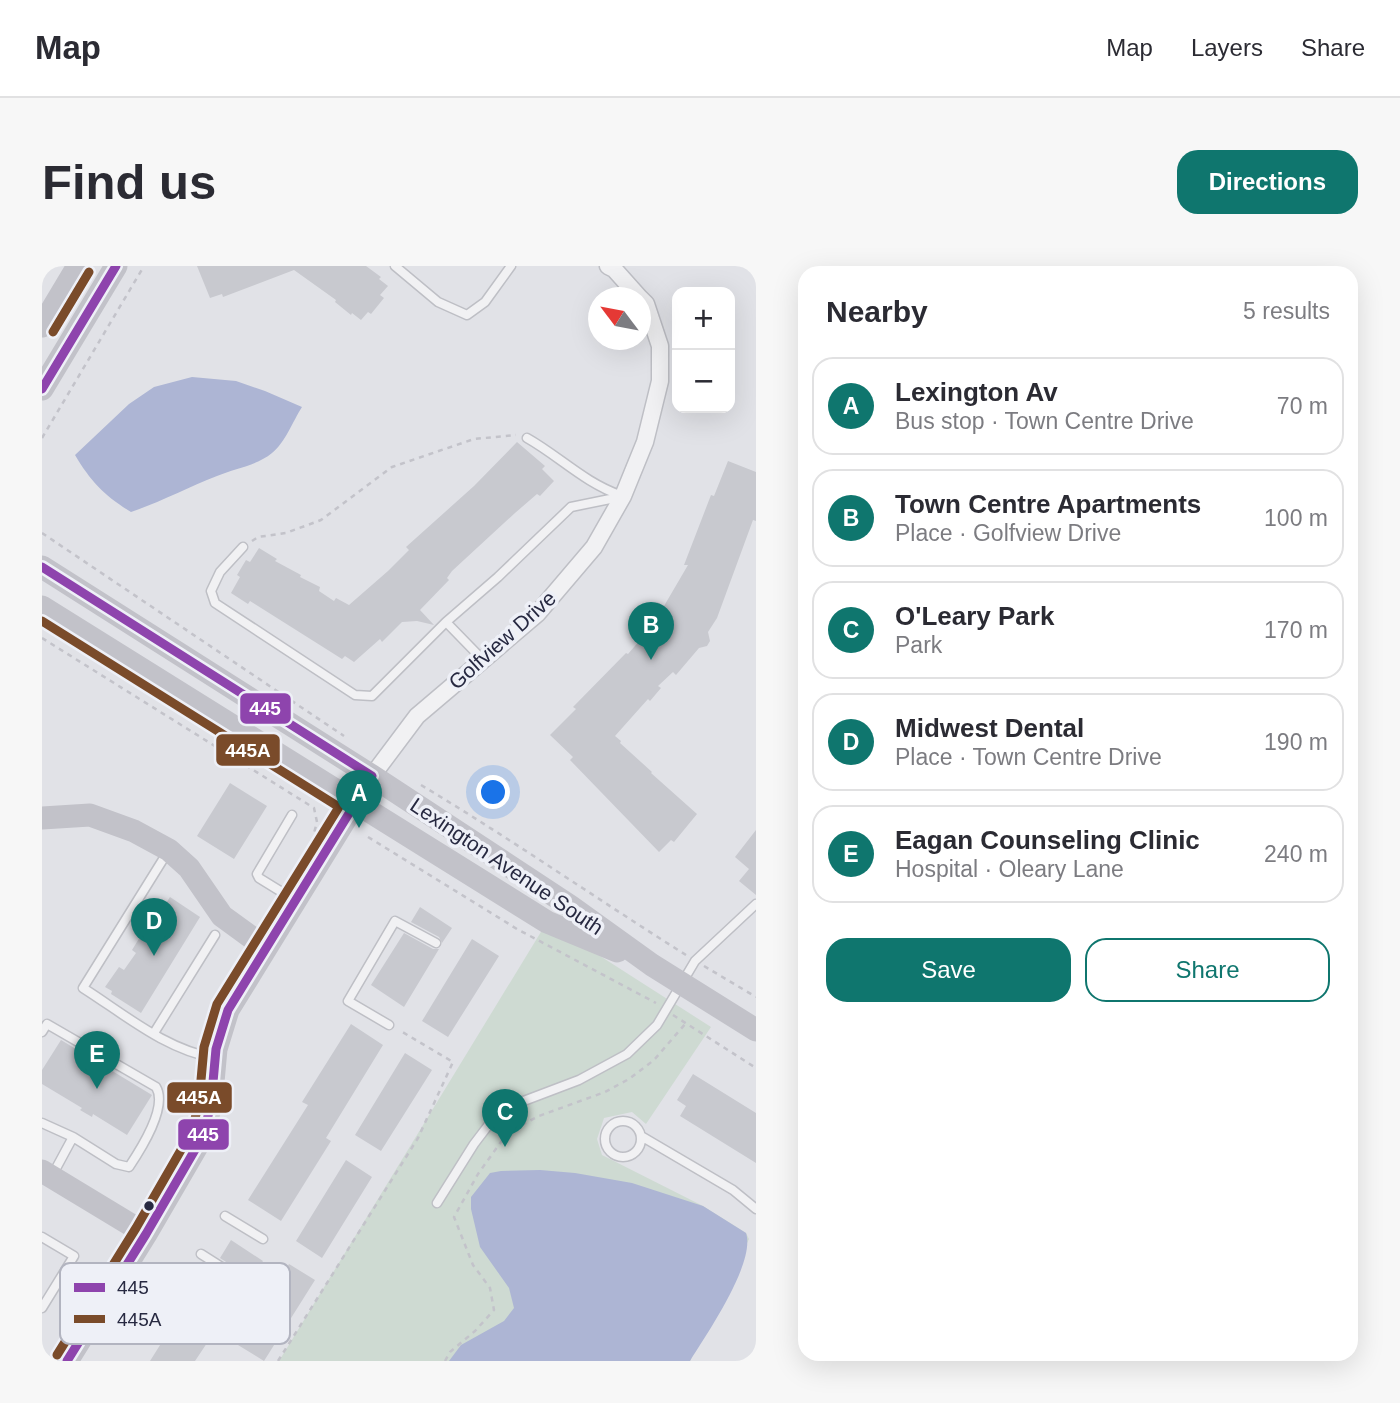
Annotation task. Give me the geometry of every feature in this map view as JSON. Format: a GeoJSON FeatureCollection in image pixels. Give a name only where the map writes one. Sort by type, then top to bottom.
{"type":"FeatureCollection","features":[{"type":"Feature","properties":{"kind":"street"},"geometry":{"type":"LineString","coordinates":[[42,326],[78,266]]}},
{"type":"Feature","properties":{"kind":"street"},"geometry":{"type":"LineString","coordinates":[[42,389],[116,266]]}},
{"type":"Feature","properties":{"kind":"street","name":"Golfview Drive"},"geometry":{"type":"LineString","coordinates":[[608,266],[630,287]]}},
{"type":"Feature","properties":{"kind":"street","name":"Golfview Drive"},"geometry":{"type":"LineString","coordinates":[[372,776],[417,716],[537,614],[594,547],[623,496],[645,442],[660,381],[660,346],[651,319]]}},
{"type":"Feature","properties":{"kind":"street","name":"Lexington Avenue South"},"geometry":{"type":"LineString","coordinates":[[42,567],[372,776],[570,906],[652,965],[756,1030]]}},
{"type":"Feature","properties":{"kind":"street","name":"Lexington Avenue South"},"geometry":{"type":"LineString","coordinates":[[42,607],[547,922],[652,965]]}},
{"type":"Feature","properties":{"kind":"street"},"geometry":{"type":"LineString","coordinates":[[128,1263],[204,1136],[211,1104],[215,1058],[228,1010],[372,776]]}},
{"type":"Feature","properties":{"kind":"street"},"geometry":{"type":"LineString","coordinates":[[42,818],[90,815],[134,831],[169,850],[189,868],[222,916],[266,948]]}},
{"type":"Feature","properties":{"kind":"street"},"geometry":{"type":"LineString","coordinates":[[47,1173],[146,1234]]}},
{"type":"Feature","properties":{"kind":"street"},"geometry":{"type":"LineString","coordinates":[[67,1361],[78,1344]]}},
{"type":"Feature","properties":{"kind":"lane"},"geometry":{"type":"LineString","coordinates":[[395,266],[438,302],[467,315],[485,302],[511,266]]}},
{"type":"Feature","properties":{"kind":"lane"},"geometry":{"type":"LineString","coordinates":[[527,438],[582,477],[623,496]]}},
{"type":"Feature","properties":{"kind":"lane"},"geometry":{"type":"LineString","coordinates":[[243,547],[220,572],[211,591],[215,603],[355,695],[372,696],[446,622],[572,508],[623,496]]}},
{"type":"Feature","properties":{"kind":"lane"},"geometry":{"type":"LineString","coordinates":[[446,622],[483,660]]}},
{"type":"Feature","properties":{"kind":"lane"},"geometry":{"type":"LineString","coordinates":[[292,815],[257,874],[259,878],[296,901]]}},
{"type":"Feature","properties":{"kind":"lane"},"geometry":{"type":"LineString","coordinates":[[169,850],[83,988],[155,1033],[195,1054],[215,1058]]}},
{"type":"Feature","properties":{"kind":"lane"},"geometry":{"type":"LineString","coordinates":[[437,1203],[490,1123],[521,1102],[579,1080],[627,1054],[657,1025],[695,961],[756,904]]}},
{"type":"Feature","properties":{"kind":"lane"},"geometry":{"type":"LineString","coordinates":[[392,1026],[348,1001],[395,921],[436,943]]}},
{"type":"Feature","properties":{"kind":"lane"},"geometry":{"type":"LineString","coordinates":[[155,1033],[215,935]]}},
{"type":"Feature","properties":{"kind":"lane"},"geometry":{"type":"LineString","coordinates":[[42,1032],[47,1024],[156,1087],[160,1094],[158,1111],[139,1153],[129,1167],[116,1164],[73,1137],[42,1123]]}},
{"type":"Feature","properties":{"kind":"lane"},"geometry":{"type":"LineString","coordinates":[[641,1136],[639,1149],[629,1156],[617,1157],[605,1143],[606,1132],[614,1123],[626,1121],[636,1126],[641,1136],[733,1190],[756,1209]]}},
{"type":"Feature","properties":{"kind":"lane"},"geometry":{"type":"LineString","coordinates":[[47,1173],[73,1137]]}},
{"type":"Feature","properties":{"kind":"lane"},"geometry":{"type":"LineString","coordinates":[[225,1216],[263,1239]]}},
{"type":"Feature","properties":{"kind":"lane"},"geometry":{"type":"LineString","coordinates":[[42,1238],[74,1256],[70,1263]]}},
{"type":"Feature","properties":{"kind":"lane"},"geometry":{"type":"LineString","coordinates":[[201,1254],[216,1263]]}},
{"type":"Feature","properties":{"kind":"lane"},"geometry":{"type":"LineString","coordinates":[[42,1308],[60,1279]]}},
{"type":"Feature","properties":{"kind":"path"},"geometry":{"type":"LineString","coordinates":[[42,438],[144,266]]}},
{"type":"Feature","properties":{"kind":"path"},"geometry":{"type":"LineString","coordinates":[[243,547],[258,537],[285,533],[321,520],[374,478],[392,467],[420,456],[474,439],[517,435],[527,438]]}},
{"type":"Feature","properties":{"kind":"path"},"geometry":{"type":"LineString","coordinates":[[42,533],[344,735]]}},
{"type":"Feature","properties":{"kind":"path"},"geometry":{"type":"LineString","coordinates":[[42,638],[314,808],[317,822],[313,836]]}},
{"type":"Feature","properties":{"kind":"path"},"geometry":{"type":"LineString","coordinates":[[416,782],[756,998]]}},
{"type":"Feature","properties":{"kind":"path"},"geometry":{"type":"LineString","coordinates":[[368,837],[517,929],[666,1010],[756,1068]]}},
{"type":"Feature","properties":{"kind":"path"},"geometry":{"type":"LineString","coordinates":[[445,1361],[450,1352],[494,1310],[490,1288],[474,1265],[454,1217],[478,1174],[508,1132],[549,1111],[605,1092],[629,1079],[654,1060],[686,1023]]}},
{"type":"Feature","properties":{"kind":"path"},"geometry":{"type":"LineString","coordinates":[[290,1342],[418,1138],[453,1062],[392,1026]]}},
{"type":"Feature","properties":{"kind":"path"},"geometry":{"type":"LineString","coordinates":[[278,1361],[289,1344]]}},
{"type":"Feature","properties":{"kind":"shaded area"},"geometry":{"type":"Polygon","coordinates":[[[547,922],[711,1027],[646,1124],[632,1112],[604,1118],[597,1139],[602,1155],[703,1206],[746,1233],[749,1239],[690,1361],[279,1361],[547,922]]]}},
{"type":"Feature","properties":{"kind":"water"},"geometry":{"type":"Polygon","coordinates":[[[192,377],[236,381],[302,407],[281,444],[266,457],[131,512],[99,488],[75,455],[129,404],[154,387],[192,377]]]}},
{"type":"Feature","properties":{"kind":"water"},"geometry":{"type":"Polygon","coordinates":[[[540,1170],[632,1183],[703,1206],[746,1233],[744,1262],[737,1280],[690,1361],[449,1361],[461,1345],[504,1321],[514,1308],[509,1288],[480,1247],[471,1209],[471,1197],[490,1173],[540,1170]]]}},
{"type":"Feature","properties":{"kind":"building"},"geometry":{"type":"Polygon","coordinates":[[[197,266],[366,266],[388,286],[380,295],[384,298],[371,314],[368,312],[361,320],[294,270],[223,297],[222,294],[210,298],[197,266]]]}},
{"type":"Feature","properties":{"kind":"building"},"geometry":{"type":"Polygon","coordinates":[[[517,442],[545,466],[542,469],[554,481],[452,571],[447,578],[449,580],[420,610],[434,625],[417,621],[402,622],[382,642],[380,639],[354,662],[345,656],[342,659],[250,601],[248,604],[231,593],[246,560],[250,562],[259,548],[277,559],[275,561],[301,575],[300,577],[320,587],[319,591],[334,601],[336,598],[349,605],[388,571],[409,550],[406,547],[474,486],[517,442]]]}},
{"type":"Feature","properties":{"kind":"building"},"geometry":{"type":"Polygon","coordinates":[[[728,461],[756,472],[756,521],[753,520],[717,618],[708,632],[710,641],[707,646],[699,648],[676,675],[673,672],[658,686],[661,688],[650,701],[648,699],[615,736],[697,814],[674,842],[671,840],[659,852],[570,760],[573,757],[550,735],[576,709],[573,707],[647,632],[656,617],[650,614],[657,602],[664,606],[688,565],[684,565],[711,495],[714,496],[728,461]]]}},
{"type":"Feature","properties":{"kind":"building"},"geometry":{"type":"Polygon","coordinates":[[[230,783],[267,806],[234,859],[197,836],[230,783]]]}},
{"type":"Feature","properties":{"kind":"building"},"geometry":{"type":"Polygon","coordinates":[[[756,830],[756,895],[739,881],[749,869],[735,857],[756,830]]]}},
{"type":"Feature","properties":{"kind":"building"},"geometry":{"type":"Polygon","coordinates":[[[170,897],[200,917],[141,1013],[111,994],[112,991],[105,987],[119,967],[124,970],[136,953],[132,950],[140,937],[143,939],[160,906],[163,908],[170,897]]]}},
{"type":"Feature","properties":{"kind":"building"},"geometry":{"type":"Polygon","coordinates":[[[420,907],[452,928],[442,943],[439,937],[411,922],[420,907]]]}},
{"type":"Feature","properties":{"kind":"building"},"geometry":{"type":"Polygon","coordinates":[[[404,933],[433,949],[439,949],[404,1007],[371,985],[404,933]]]}},
{"type":"Feature","properties":{"kind":"building"},"geometry":{"type":"Polygon","coordinates":[[[472,939],[499,956],[448,1037],[422,1021],[472,939]]]}},
{"type":"Feature","properties":{"kind":"building"},"geometry":{"type":"Polygon","coordinates":[[[351,1024],[383,1045],[326,1138],[331,1141],[281,1221],[248,1200],[308,1105],[302,1102],[351,1024]]]}},
{"type":"Feature","properties":{"kind":"building"},"geometry":{"type":"Polygon","coordinates":[[[61,1040],[152,1095],[127,1135],[93,1114],[92,1117],[80,1110],[82,1108],[42,1084],[42,1070],[61,1040]]]}},
{"type":"Feature","properties":{"kind":"building"},"geometry":{"type":"Polygon","coordinates":[[[405,1053],[432,1070],[381,1151],[355,1135],[405,1053]]]}},
{"type":"Feature","properties":{"kind":"building"},"geometry":{"type":"Polygon","coordinates":[[[693,1074],[756,1113],[756,1163],[680,1116],[686,1106],[677,1100],[693,1074]]]}},
{"type":"Feature","properties":{"kind":"building"},"geometry":{"type":"Polygon","coordinates":[[[346,1160],[372,1177],[322,1258],[296,1241],[346,1160]]]}},
{"type":"Feature","properties":{"kind":"building"},"geometry":{"type":"Polygon","coordinates":[[[231,1240],[263,1261],[228,1263],[220,1258],[231,1240]]]}},
{"type":"Feature","properties":{"kind":"building"},"geometry":{"type":"Polygon","coordinates":[[[290,1265],[315,1280],[290,1320],[290,1265]]]}},
{"type":"Feature","properties":{"kind":"building"},"geometry":{"type":"Polygon","coordinates":[[[161,1344],[206,1344],[195,1361],[150,1361],[161,1344]]]}},
{"type":"Feature","properties":{"kind":"building"},"geometry":{"type":"Polygon","coordinates":[[[239,1344],[275,1344],[264,1361],[239,1344]]]}},
{"type":"Feature","properties":{"kind":"transit line","name":"445"},"geometry":{"type":"LineString","coordinates":[[42,389],[116,266]]}},
{"type":"Feature","properties":{"kind":"transit line","name":"445A"},"geometry":{"type":"LineString","coordinates":[[53,332],[89,272]]}},
{"type":"Feature","properties":{"kind":"transit line","name":"445"},"geometry":{"type":"LineString","coordinates":[[42,567],[372,776],[228,1010],[216,1049],[211,1104],[203,1136],[128,1263]]}},
{"type":"Feature","properties":{"kind":"transit line","name":"445A"},"geometry":{"type":"LineString","coordinates":[[42,621],[339,807],[217,1004],[204,1047],[199,1102],[192,1131],[114,1263]]}},
{"type":"Feature","properties":{"kind":"transit line","name":"445A"},"geometry":{"type":"LineString","coordinates":[[57,1355],[64,1344]]}},
{"type":"Feature","properties":{"kind":"transit line","name":"445"},"geometry":{"type":"LineString","coordinates":[[67,1361],[78,1344]]}},
{"type":"Feature","properties":{"kind":"place","name":"Town Centre Apartments"},"geometry":{"type":"Point","coordinates":[651,660]}},
{"type":"Feature","properties":{"kind":"place","name":"Lexington Av"},"geometry":{"type":"Point","coordinates":[359,828]}},
{"type":"Feature","properties":{"kind":"place","name":"Midwest Dental"},"geometry":{"type":"Point","coordinates":[154,956]}},
{"type":"Feature","properties":{"kind":"place","name":"Eagan Counseling Clinic"},"geometry":{"type":"Point","coordinates":[97,1089]}},
{"type":"Feature","properties":{"kind":"place","name":"O'Leary Park"},"geometry":{"type":"Point","coordinates":[505,1147]}}]}
